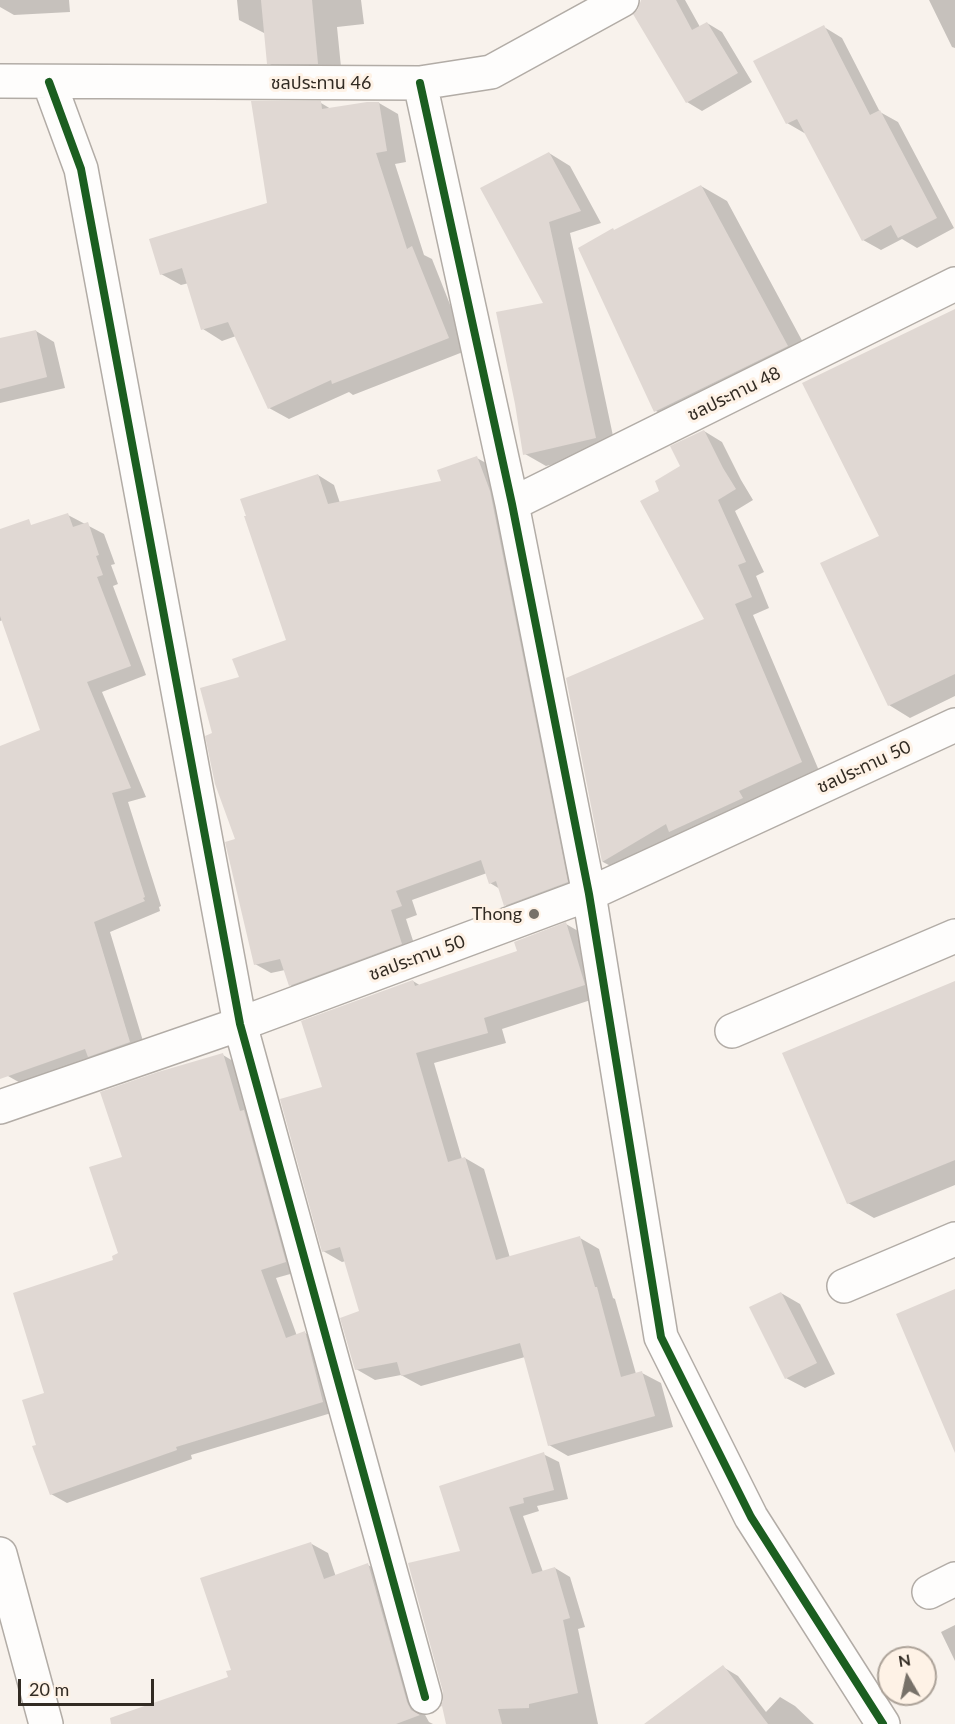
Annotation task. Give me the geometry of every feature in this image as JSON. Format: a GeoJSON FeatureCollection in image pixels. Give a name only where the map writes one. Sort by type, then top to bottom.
{"type":"FeatureCollection","features":[{"type":"Feature","properties":{"kind":"street","name":"ชลประทาน 46"},"geometry":{"type":"LineString","coordinates":[[0,81],[420,83],[490,72],[622,0]]}},
{"type":"Feature","properties":{"kind":"street"},"geometry":{"type":"LineString","coordinates":[[49,82],[81,169],[240,1024],[424,1697]]}},
{"type":"Feature","properties":{"kind":"street"},"geometry":{"type":"LineString","coordinates":[[420,83],[512,504],[588,894],[661,1337],[751,1517],[883,1724]]}},
{"type":"Feature","properties":{"kind":"street","name":"ชลประทาน 48"},"geometry":{"type":"LineString","coordinates":[[512,504],[955,284]]}},
{"type":"Feature","properties":{"kind":"street","name":"ชลประทาน 50"},"geometry":{"type":"LineString","coordinates":[[0,1107],[240,1024],[588,894],[955,725]]}},
{"type":"Feature","properties":{"kind":"street"},"geometry":{"type":"LineString","coordinates":[[732,1031],[955,936]]}},
{"type":"Feature","properties":{"kind":"street"},"geometry":{"type":"LineString","coordinates":[[844,1286],[955,1239]]}},
{"type":"Feature","properties":{"kind":"street"},"geometry":{"type":"LineString","coordinates":[[0,1554],[46,1724]]}},
{"type":"Feature","properties":{"kind":"building"},"geometry":{"type":"Polygon","coordinates":[[[261,0],[312,0],[318,64],[267,64],[261,0]]]}},
{"type":"Feature","properties":{"kind":"building"},"geometry":{"type":"Polygon","coordinates":[[[641,0],[676,0],[692,30],[707,22],[738,73],[686,103],[633,14],[638,9],[641,0]]]}},
{"type":"Feature","properties":{"kind":"building"},"geometry":{"type":"Polygon","coordinates":[[[824,25],[870,115],[880,110],[937,218],[898,238],[891,225],[862,241],[797,119],[786,124],[753,61],[824,25]]]}},
{"type":"Feature","properties":{"kind":"building"},"geometry":{"type":"Polygon","coordinates":[[[251,101],[321,101],[322,109],[379,102],[387,151],[376,153],[407,249],[412,246],[449,338],[332,384],[331,380],[268,409],[228,322],[201,330],[182,268],[160,275],[149,239],[267,203],[251,101]]]}},
{"type":"Feature","properties":{"kind":"building"},"geometry":{"type":"Polygon","coordinates":[[[549,152],[581,211],[549,222],[596,438],[523,455],[496,312],[543,303],[480,188],[549,152]]]}},
{"type":"Feature","properties":{"kind":"building"},"geometry":{"type":"Polygon","coordinates":[[[701,185],[788,346],[654,412],[578,248],[613,228],[614,230],[701,185]]]}},
{"type":"Feature","properties":{"kind":"building"},"geometry":{"type":"Polygon","coordinates":[[[955,309],[955,674],[888,706],[820,563],[879,536],[802,383],[955,309]]]}},
{"type":"Feature","properties":{"kind":"building"},"geometry":{"type":"Polygon","coordinates":[[[36,330],[47,377],[0,389],[0,338],[36,330]]]}},
{"type":"Feature","properties":{"kind":"building"},"geometry":{"type":"Polygon","coordinates":[[[704,430],[736,489],[718,500],[746,562],[738,565],[752,597],[735,604],[802,762],[739,791],[743,798],[669,832],[666,824],[602,862],[566,678],[704,619],[640,501],[659,491],[655,481],[680,466],[670,446],[704,430]]]}},
{"type":"Feature","properties":{"kind":"building"},"geometry":{"type":"Polygon","coordinates":[[[477,456],[490,491],[568,882],[504,906],[496,881],[489,884],[481,860],[396,891],[402,906],[391,910],[402,944],[289,986],[280,959],[254,965],[225,842],[235,839],[215,784],[205,736],[212,733],[200,688],[239,677],[232,659],[286,640],[240,499],[318,474],[328,504],[441,481],[437,470],[477,456]]]}},
{"type":"Feature","properties":{"kind":"building"},"geometry":{"type":"Polygon","coordinates":[[[68,513],[73,527],[88,522],[103,575],[97,577],[131,666],[87,682],[131,788],[112,793],[145,897],[143,898],[145,901],[94,922],[130,1042],[88,1057],[85,1049],[0,1079],[0,746],[40,730],[0,616],[0,529],[29,519],[31,525],[68,513]]]}},
{"type":"Feature","properties":{"kind":"building"},"geometry":{"type":"Polygon","coordinates":[[[566,922],[585,985],[484,1018],[488,1033],[416,1053],[448,1162],[465,1157],[496,1260],[580,1236],[595,1287],[597,1287],[621,1377],[642,1371],[655,1416],[548,1446],[520,1343],[401,1376],[397,1362],[355,1370],[340,1318],[359,1311],[340,1247],[322,1252],[280,1099],[322,1087],[301,1021],[413,980],[415,986],[517,951],[514,942],[566,922]]]}},
{"type":"Feature","properties":{"kind":"building"},"geometry":{"type":"Polygon","coordinates":[[[955,981],[955,1160],[847,1204],[782,1053],[955,981]]]}},
{"type":"Feature","properties":{"kind":"building"},"geometry":{"type":"Polygon","coordinates":[[[223,1053],[240,1111],[244,1110],[286,1262],[261,1270],[286,1338],[305,1331],[323,1402],[176,1447],[177,1450],[50,1495],[32,1446],[36,1445],[22,1400],[44,1393],[13,1293],[113,1260],[112,1256],[118,1253],[89,1167],[122,1157],[100,1092],[223,1053]]]}},
{"type":"Feature","properties":{"kind":"building"},"geometry":{"type":"Polygon","coordinates":[[[955,1289],[955,1453],[896,1314],[955,1289]]]}},
{"type":"Feature","properties":{"kind":"building"},"geometry":{"type":"Polygon","coordinates":[[[781,1292],[817,1363],[785,1379],[749,1307],[781,1292]]]}},
{"type":"Feature","properties":{"kind":"building"},"geometry":{"type":"Polygon","coordinates":[[[544,1452],[554,1490],[523,1498],[524,1503],[509,1507],[532,1574],[555,1567],[570,1618],[563,1620],[578,1693],[529,1704],[529,1708],[498,1709],[502,1724],[446,1724],[442,1706],[440,1707],[443,1692],[408,1563],[460,1551],[439,1486],[544,1452]]]}},
{"type":"Feature","properties":{"kind":"building"},"geometry":{"type":"Polygon","coordinates":[[[311,1542],[324,1579],[368,1563],[407,1702],[411,1710],[420,1715],[396,1724],[111,1724],[110,1718],[228,1677],[226,1671],[231,1670],[200,1578],[311,1542]]]}},
{"type":"Feature","properties":{"kind":"building"},"geometry":{"type":"Polygon","coordinates":[[[723,1665],[768,1724],[644,1724],[723,1665]]]}},
{"type":"Feature","properties":{"kind":"cycle path"},"geometry":{"type":"LineString","coordinates":[[49,82],[81,169],[240,1024],[425,1697]]}},
{"type":"Feature","properties":{"kind":"cycle path"},"geometry":{"type":"LineString","coordinates":[[420,83],[512,504],[589,894],[661,1337],[751,1517],[883,1724]]}},
{"type":"Feature","properties":{"kind":"place","name":"Thong"},"geometry":{"type":"Point","coordinates":[534,914]}}]}
